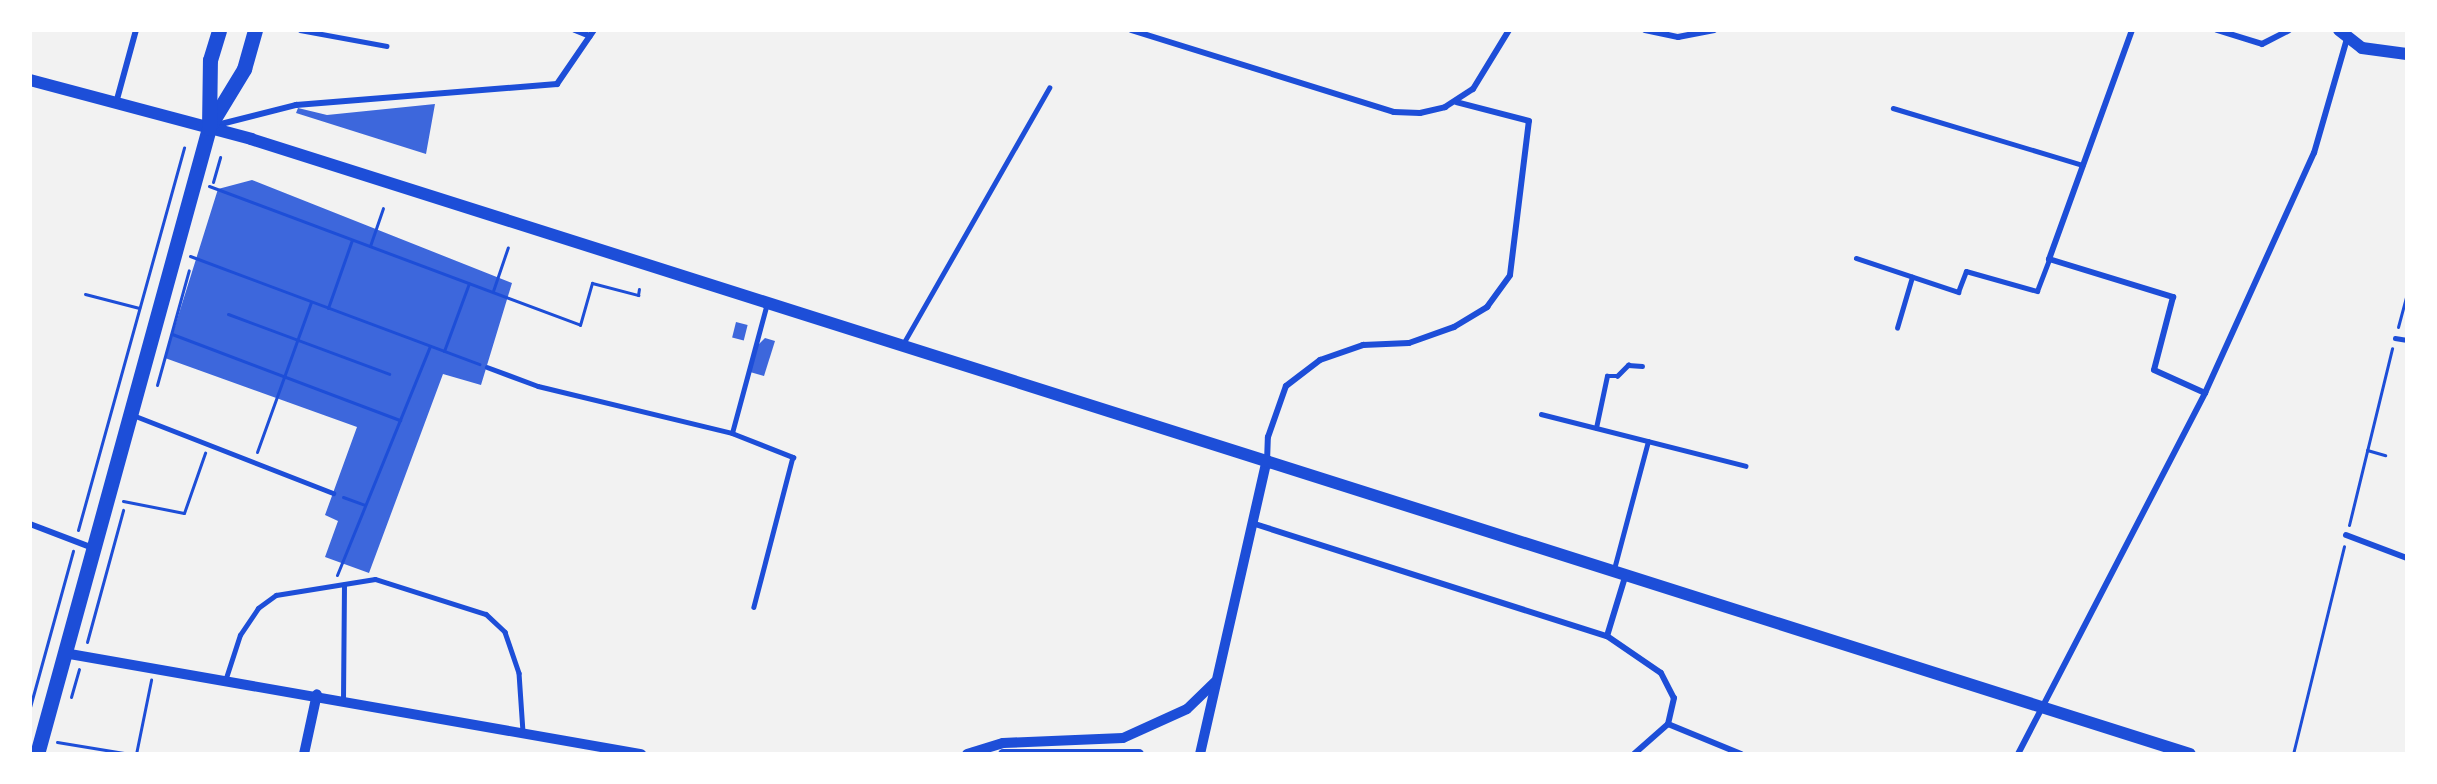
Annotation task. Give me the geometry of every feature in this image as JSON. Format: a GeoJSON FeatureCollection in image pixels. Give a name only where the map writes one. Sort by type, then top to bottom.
{"type":"FeatureCollection","features":[{"type":"Feature","properties":{"kind":"main road"},"geometry":{"type":"LineString","coordinates":[[37,754],[35,737],[64,653],[208,128],[210,60],[219,30]]}},
{"type":"Feature","properties":{"kind":"main road"},"geometry":{"type":"LineString","coordinates":[[208,128],[244,69],[255,30]]}},
{"type":"Feature","properties":{"kind":"main road"},"geometry":{"type":"LineString","coordinates":[[2343,34],[2362,48],[2404,56]]}},
{"type":"Feature","properties":{"kind":"main road"},"geometry":{"type":"LineString","coordinates":[[30,80],[208,128],[767,303],[2039,709],[2190,754]]}},
{"type":"Feature","properties":{"kind":"street"},"geometry":{"type":"LineString","coordinates":[[116,103],[136,30]]}},
{"type":"Feature","properties":{"kind":"street"},"geometry":{"type":"LineString","coordinates":[[208,128],[296,105],[557,84],[592,33],[575,30]]}},
{"type":"Feature","properties":{"kind":"street"},"geometry":{"type":"LineString","coordinates":[[1131,30],[1394,112],[1420,113],[1456,102],[1473,90],[1509,30]]}},
{"type":"Feature","properties":{"kind":"street"},"geometry":{"type":"LineString","coordinates":[[1646,30],[1678,37],[1714,30]]}},
{"type":"Feature","properties":{"kind":"street"},"geometry":{"type":"LineString","coordinates":[[2132,30],[2049,259],[2172,297],[2154,370],[2205,393]]}},
{"type":"Feature","properties":{"kind":"street"},"geometry":{"type":"LineString","coordinates":[[2217,30],[2262,44],[2289,30]]}},
{"type":"Feature","properties":{"kind":"street"},"geometry":{"type":"LineString","coordinates":[[2018,754],[2039,709],[2205,393],[2314,153],[2343,34]]}},
{"type":"Feature","properties":{"kind":"street"},"geometry":{"type":"LineString","coordinates":[[1200,754],[1215,681],[1255,524],[1268,437],[1286,386],[1320,360],[1363,345],[1409,343],[1454,327],[1487,307],[1510,275],[1529,121],[1456,102]]}},
{"type":"Feature","properties":{"kind":"street"},"geometry":{"type":"LineString","coordinates":[[1255,524],[1607,636],[1669,684],[1674,698],[1668,724],[1634,754]]}},
{"type":"Feature","properties":{"kind":"street"},"geometry":{"type":"LineString","coordinates":[[30,525],[93,548]]}},
{"type":"Feature","properties":{"kind":"street"},"geometry":{"type":"LineString","coordinates":[[2346,536],[2407,558]]}},
{"type":"Feature","properties":{"kind":"street"},"geometry":{"type":"LineString","coordinates":[[1607,636],[1619,575]]}},
{"type":"Feature","properties":{"kind":"street"},"geometry":{"type":"LineString","coordinates":[[64,653],[226,678],[641,754]]}},
{"type":"Feature","properties":{"kind":"street"},"geometry":{"type":"LineString","coordinates":[[967,754],[1003,743],[1122,738],[1187,709],[1215,681]]}},
{"type":"Feature","properties":{"kind":"street"},"geometry":{"type":"LineString","coordinates":[[304,754],[317,694]]}},
{"type":"Feature","properties":{"kind":"street"},"geometry":{"type":"LineString","coordinates":[[1668,724],[1741,754]]}},
{"type":"Feature","properties":{"kind":"street"},"geometry":{"type":"LineString","coordinates":[[1002,754],[1139,754]]}},
{"type":"Feature","properties":{"kind":"lane"},"geometry":{"type":"LineString","coordinates":[[300,30],[387,46]]}},
{"type":"Feature","properties":{"kind":"lane"},"geometry":{"type":"LineString","coordinates":[[902,346],[1049,88]]}},
{"type":"Feature","properties":{"kind":"lane"},"geometry":{"type":"LineString","coordinates":[[1893,108],[2083,165]]}},
{"type":"Feature","properties":{"kind":"lane"},"geometry":{"type":"LineString","coordinates":[[1856,258],[1958,292],[1966,272],[2037,291],[2049,259]]}},
{"type":"Feature","properties":{"kind":"lane"},"geometry":{"type":"LineString","coordinates":[[1897,328],[1912,277]]}},
{"type":"Feature","properties":{"kind":"lane"},"geometry":{"type":"LineString","coordinates":[[732,433],[767,303]]}},
{"type":"Feature","properties":{"kind":"lane"},"geometry":{"type":"LineString","coordinates":[[2395,338],[2407,340]]}},
{"type":"Feature","properties":{"kind":"lane"},"geometry":{"type":"LineString","coordinates":[[1596,428],[1607,376],[1617,376],[1628,365],[1642,366]]}},
{"type":"Feature","properties":{"kind":"lane"},"geometry":{"type":"LineString","coordinates":[[486,367],[538,386],[732,433],[793,457],[754,607]]}},
{"type":"Feature","properties":{"kind":"lane"},"geometry":{"type":"LineString","coordinates":[[130,414],[333,493]]}},
{"type":"Feature","properties":{"kind":"lane"},"geometry":{"type":"LineString","coordinates":[[1541,414],[1746,466]]}},
{"type":"Feature","properties":{"kind":"lane"},"geometry":{"type":"LineString","coordinates":[[1619,575],[1648,441]]}},
{"type":"Feature","properties":{"kind":"lane"},"geometry":{"type":"LineString","coordinates":[[226,678],[240,635],[258,608],[276,595],[375,579],[486,614],[505,632],[519,673],[523,731]]}},
{"type":"Feature","properties":{"kind":"lane"},"geometry":{"type":"LineString","coordinates":[[344,585],[344,699]]}},
{"type":"Feature","properties":{"kind":"path"},"geometry":{"type":"LineString","coordinates":[[30,707],[184,147]]}},
{"type":"Feature","properties":{"kind":"path"},"geometry":{"type":"LineString","coordinates":[[209,197],[220,157]]}},
{"type":"Feature","properties":{"kind":"path"},"geometry":{"type":"LineString","coordinates":[[218,189],[580,325],[592,283],[638,295],[639,289]]}},
{"type":"Feature","properties":{"kind":"path"},"geometry":{"type":"LineString","coordinates":[[370,246],[384,208]]}},
{"type":"Feature","properties":{"kind":"path"},"geometry":{"type":"LineString","coordinates":[[328,308],[352,240]]}},
{"type":"Feature","properties":{"kind":"path"},"geometry":{"type":"LineString","coordinates":[[156,388],[195,247]]}},
{"type":"Feature","properties":{"kind":"path"},"geometry":{"type":"LineString","coordinates":[[493,292],[508,247]]}},
{"type":"Feature","properties":{"kind":"path"},"geometry":{"type":"LineString","coordinates":[[196,259],[486,367]]}},
{"type":"Feature","properties":{"kind":"path"},"geometry":{"type":"LineString","coordinates":[[444,351],[469,283]]}},
{"type":"Feature","properties":{"kind":"path"},"geometry":{"type":"LineString","coordinates":[[85,294],[140,308]]}},
{"type":"Feature","properties":{"kind":"path"},"geometry":{"type":"LineString","coordinates":[[254,462],[311,302]]}},
{"type":"Feature","properties":{"kind":"path"},"geometry":{"type":"LineString","coordinates":[[228,314],[389,374]]}},
{"type":"Feature","properties":{"kind":"path"},"geometry":{"type":"LineString","coordinates":[[173,335],[400,420]]}},
{"type":"Feature","properties":{"kind":"path"},"geometry":{"type":"LineString","coordinates":[[341,563],[430,346]]}},
{"type":"Feature","properties":{"kind":"path"},"geometry":{"type":"LineString","coordinates":[[125,501],[184,513],[208,444]]}},
{"type":"Feature","properties":{"kind":"path"},"geometry":{"type":"LineString","coordinates":[[2367,450],[2385,455]]}},
{"type":"Feature","properties":{"kind":"path"},"geometry":{"type":"LineString","coordinates":[[68,710],[128,491]]}},
{"type":"Feature","properties":{"kind":"path"},"geometry":{"type":"LineString","coordinates":[[333,493],[365,506]]}},
{"type":"Feature","properties":{"kind":"path"},"geometry":{"type":"LineString","coordinates":[[136,754],[154,667]]}},
{"type":"Feature","properties":{"kind":"path"},"geometry":{"type":"LineString","coordinates":[[57,748],[62,732]]}},
{"type":"Feature","properties":{"kind":"path"},"geometry":{"type":"LineString","coordinates":[[59,742],[130,754]]}},
{"type":"Feature","properties":{"kind":"building"},"geometry":{"type":"Polygon","coordinates":[[[435,104],[426,154],[296,113],[298,108],[327,115],[435,104]]]}},
{"type":"Feature","properties":{"kind":"building"},"geometry":{"type":"Polygon","coordinates":[[[252,180],[512,283],[481,385],[443,374],[369,573],[325,557],[338,521],[325,515],[357,427],[165,358],[218,189],[252,180]]]}},
{"type":"Feature","properties":{"kind":"building"},"geometry":{"type":"Polygon","coordinates":[[[736,322],[748,325],[744,340],[732,338],[736,322]]]}},
{"type":"Feature","properties":{"kind":"building"},"geometry":{"type":"Polygon","coordinates":[[[765,338],[775,341],[764,376],[750,372],[756,347],[765,338]]]}}]}
